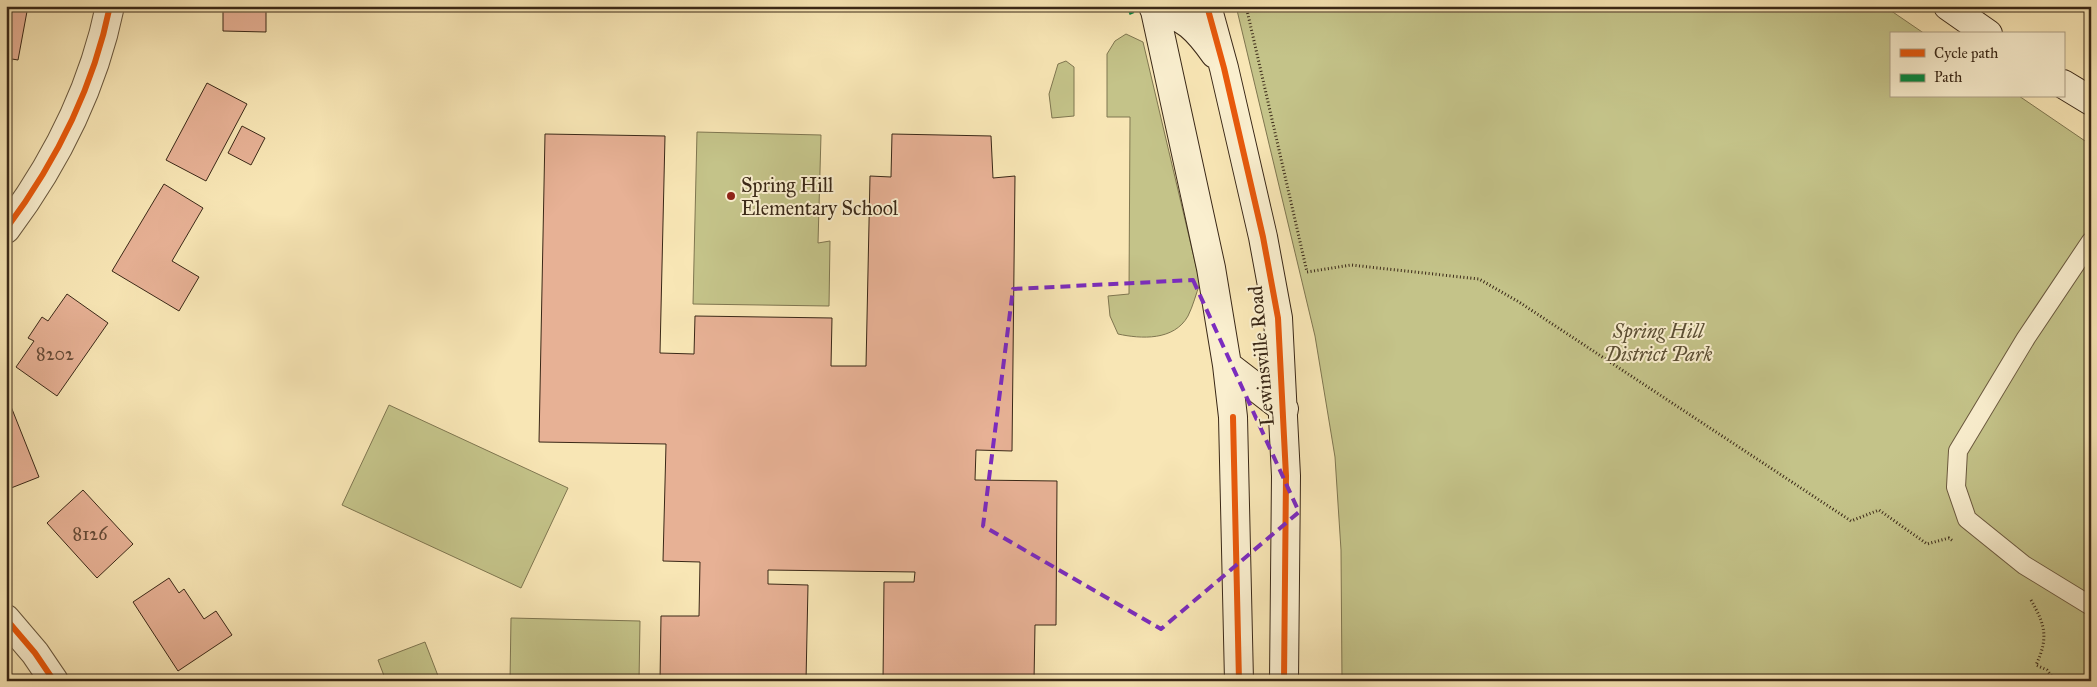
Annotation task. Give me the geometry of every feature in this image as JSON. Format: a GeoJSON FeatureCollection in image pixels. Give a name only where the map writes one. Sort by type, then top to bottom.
{"type":"FeatureCollection","features":[{"type":"Feature","properties":{"kind":"main road"},"geometry":{"type":"LineString","coordinates":[[6,229],[34,191],[65,139],[88,85],[105,32],[110,6]]}},
{"type":"Feature","properties":{"kind":"main road","name":"Lewinsville Road"},"geometry":{"type":"LineString","coordinates":[[1207,6],[1224,68],[1263,237],[1278,318],[1286,476],[1284,681]]}},
{"type":"Feature","properties":{"kind":"main road"},"geometry":{"type":"LineString","coordinates":[[1948,6],[1985,32]]}},
{"type":"Feature","properties":{"kind":"main road"},"geometry":{"type":"LineString","coordinates":[[1154,8],[1172,12],[1195,27],[1224,68]]}},
{"type":"Feature","properties":{"kind":"main road","name":"Lewinsville Road"},"geometry":{"type":"LineString","coordinates":[[1154,8],[1211,268],[1227,365],[1233,417],[1239,681]]}},
{"type":"Feature","properties":{"kind":"main road"},"geometry":{"type":"LineString","coordinates":[[2064,85],[2091,101]]}},
{"type":"Feature","properties":{"kind":"main road"},"geometry":{"type":"LineString","coordinates":[[1227,365],[1284,409]]}},
{"type":"Feature","properties":{"kind":"main road"},"geometry":{"type":"LineString","coordinates":[[6,619],[35,653],[54,681]]}},
{"type":"Feature","properties":{"kind":"lane"},"geometry":{"type":"LineString","coordinates":[[2091,241],[2026,338],[1958,451],[1956,487],[1967,519],[2024,565],[2091,606]]}},
{"type":"Feature","properties":{"kind":"path"},"geometry":{"type":"LineString","coordinates":[[1246,6],[1307,272],[1352,265],[1479,279],[1519,302],[1851,521],[1879,510],[1927,544],[1948,538],[1956,544]]}},
{"type":"Feature","properties":{"kind":"path"},"geometry":{"type":"LineString","coordinates":[[2029,595],[2044,623],[2043,650],[2036,665],[2047,670],[2055,681]]}},
{"type":"Feature","properties":{"kind":"highlighted area"},"geometry":{"type":"Polygon","coordinates":[[[1193,280],[1299,512],[1161,629],[983,526],[1013,289],[1193,280]]]}},
{"type":"Feature","properties":{"kind":"green space","name":"Spring Hill District Park"},"geometry":{"type":"Polygon","coordinates":[[[1236,6],[1884,6],[1922,32],[1890,32],[1890,98],[2022,98],[2091,145],[2091,681],[1342,681],[1341,550],[1335,457],[1315,336],[1236,6]]]}},
{"type":"Feature","properties":{"kind":"green space"},"geometry":{"type":"Polygon","coordinates":[[[1126,34],[1143,42],[1200,283],[1190,312],[1182,324],[1166,334],[1147,337],[1118,334],[1110,316],[1108,296],[1129,294],[1130,117],[1107,117],[1107,54],[1115,41],[1126,34]]]}},
{"type":"Feature","properties":{"kind":"green space"},"geometry":{"type":"Polygon","coordinates":[[[1066,61],[1074,67],[1074,116],[1052,118],[1049,94],[1058,64],[1066,61]]]}},
{"type":"Feature","properties":{"kind":"green space"},"geometry":{"type":"Polygon","coordinates":[[[697,132],[821,135],[818,243],[830,241],[829,306],[693,304],[697,132]]]}},
{"type":"Feature","properties":{"kind":"green space"},"geometry":{"type":"Polygon","coordinates":[[[389,405],[568,488],[521,588],[342,505],[389,405]]]}},
{"type":"Feature","properties":{"kind":"green space"},"geometry":{"type":"Polygon","coordinates":[[[511,618],[640,621],[639,681],[510,681],[511,618]]]}},
{"type":"Feature","properties":{"kind":"green space"},"geometry":{"type":"Polygon","coordinates":[[[425,642],[440,681],[386,681],[378,660],[425,642]]]}},
{"type":"Feature","properties":{"kind":"building"},"geometry":{"type":"Polygon","coordinates":[[[6,6],[28,6],[18,60],[12,59],[7,91],[6,6]]]}},
{"type":"Feature","properties":{"kind":"building"},"geometry":{"type":"Polygon","coordinates":[[[223,6],[266,6],[266,32],[223,31],[223,6]]]}},
{"type":"Feature","properties":{"kind":"building"},"geometry":{"type":"Polygon","coordinates":[[[207,83],[247,104],[206,181],[166,160],[207,83]]]}},
{"type":"Feature","properties":{"kind":"building"},"geometry":{"type":"Polygon","coordinates":[[[242,126],[265,138],[251,165],[228,153],[242,126]]]}},
{"type":"Feature","properties":{"kind":"building"},"geometry":{"type":"Polygon","coordinates":[[[545,134],[665,136],[660,353],[694,354],[695,316],[832,318],[831,366],[866,366],[870,176],[891,177],[892,134],[991,136],[993,178],[1015,176],[1012,451],[976,450],[975,480],[1057,481],[1056,625],[1035,625],[1034,681],[883,681],[884,582],[914,582],[915,572],[768,570],[768,584],[808,585],[806,681],[660,681],[661,616],[699,616],[700,562],[663,561],[666,444],[539,442],[545,134]]]}},
{"type":"Feature","properties":{"kind":"building"},"geometry":{"type":"Polygon","coordinates":[[[164,184],[203,208],[172,261],[199,277],[179,311],[112,271],[164,184]]]}},
{"type":"Feature","properties":{"kind":"building"},"geometry":{"type":"Polygon","coordinates":[[[67,294],[108,323],[57,396],[16,367],[34,341],[28,338],[42,317],[48,321],[67,294]]]}},
{"type":"Feature","properties":{"kind":"building"},"geometry":{"type":"Polygon","coordinates":[[[8,399],[39,477],[6,490],[6,400],[8,399]]]}},
{"type":"Feature","properties":{"kind":"building"},"geometry":{"type":"Polygon","coordinates":[[[83,490],[133,544],[97,578],[47,523],[83,490]]]}},
{"type":"Feature","properties":{"kind":"building"},"geometry":{"type":"Polygon","coordinates":[[[169,578],[179,593],[184,589],[204,619],[216,611],[232,635],[178,671],[133,602],[169,578]]]}},
{"type":"Feature","properties":{"kind":"marked path"},"geometry":{"type":"LineString","coordinates":[[1129,6],[1132,14]]}},
{"type":"Feature","properties":{"kind":"cycle path"},"geometry":{"type":"LineString","coordinates":[[6,229],[41,178],[70,124],[94,66],[110,6]]}},
{"type":"Feature","properties":{"kind":"cycle path"},"geometry":{"type":"LineString","coordinates":[[1207,6],[1224,68],[1263,237],[1278,318],[1286,476],[1284,681]]}},
{"type":"Feature","properties":{"kind":"cycle path"},"geometry":{"type":"LineString","coordinates":[[1233,417],[1239,681]]}},
{"type":"Feature","properties":{"kind":"cycle path"},"geometry":{"type":"LineString","coordinates":[[6,619],[35,653],[54,681]]}},
{"type":"Feature","properties":{"kind":"place","name":"Spring Hill Elementary School"},"geometry":{"type":"Point","coordinates":[731,196]}}]}
